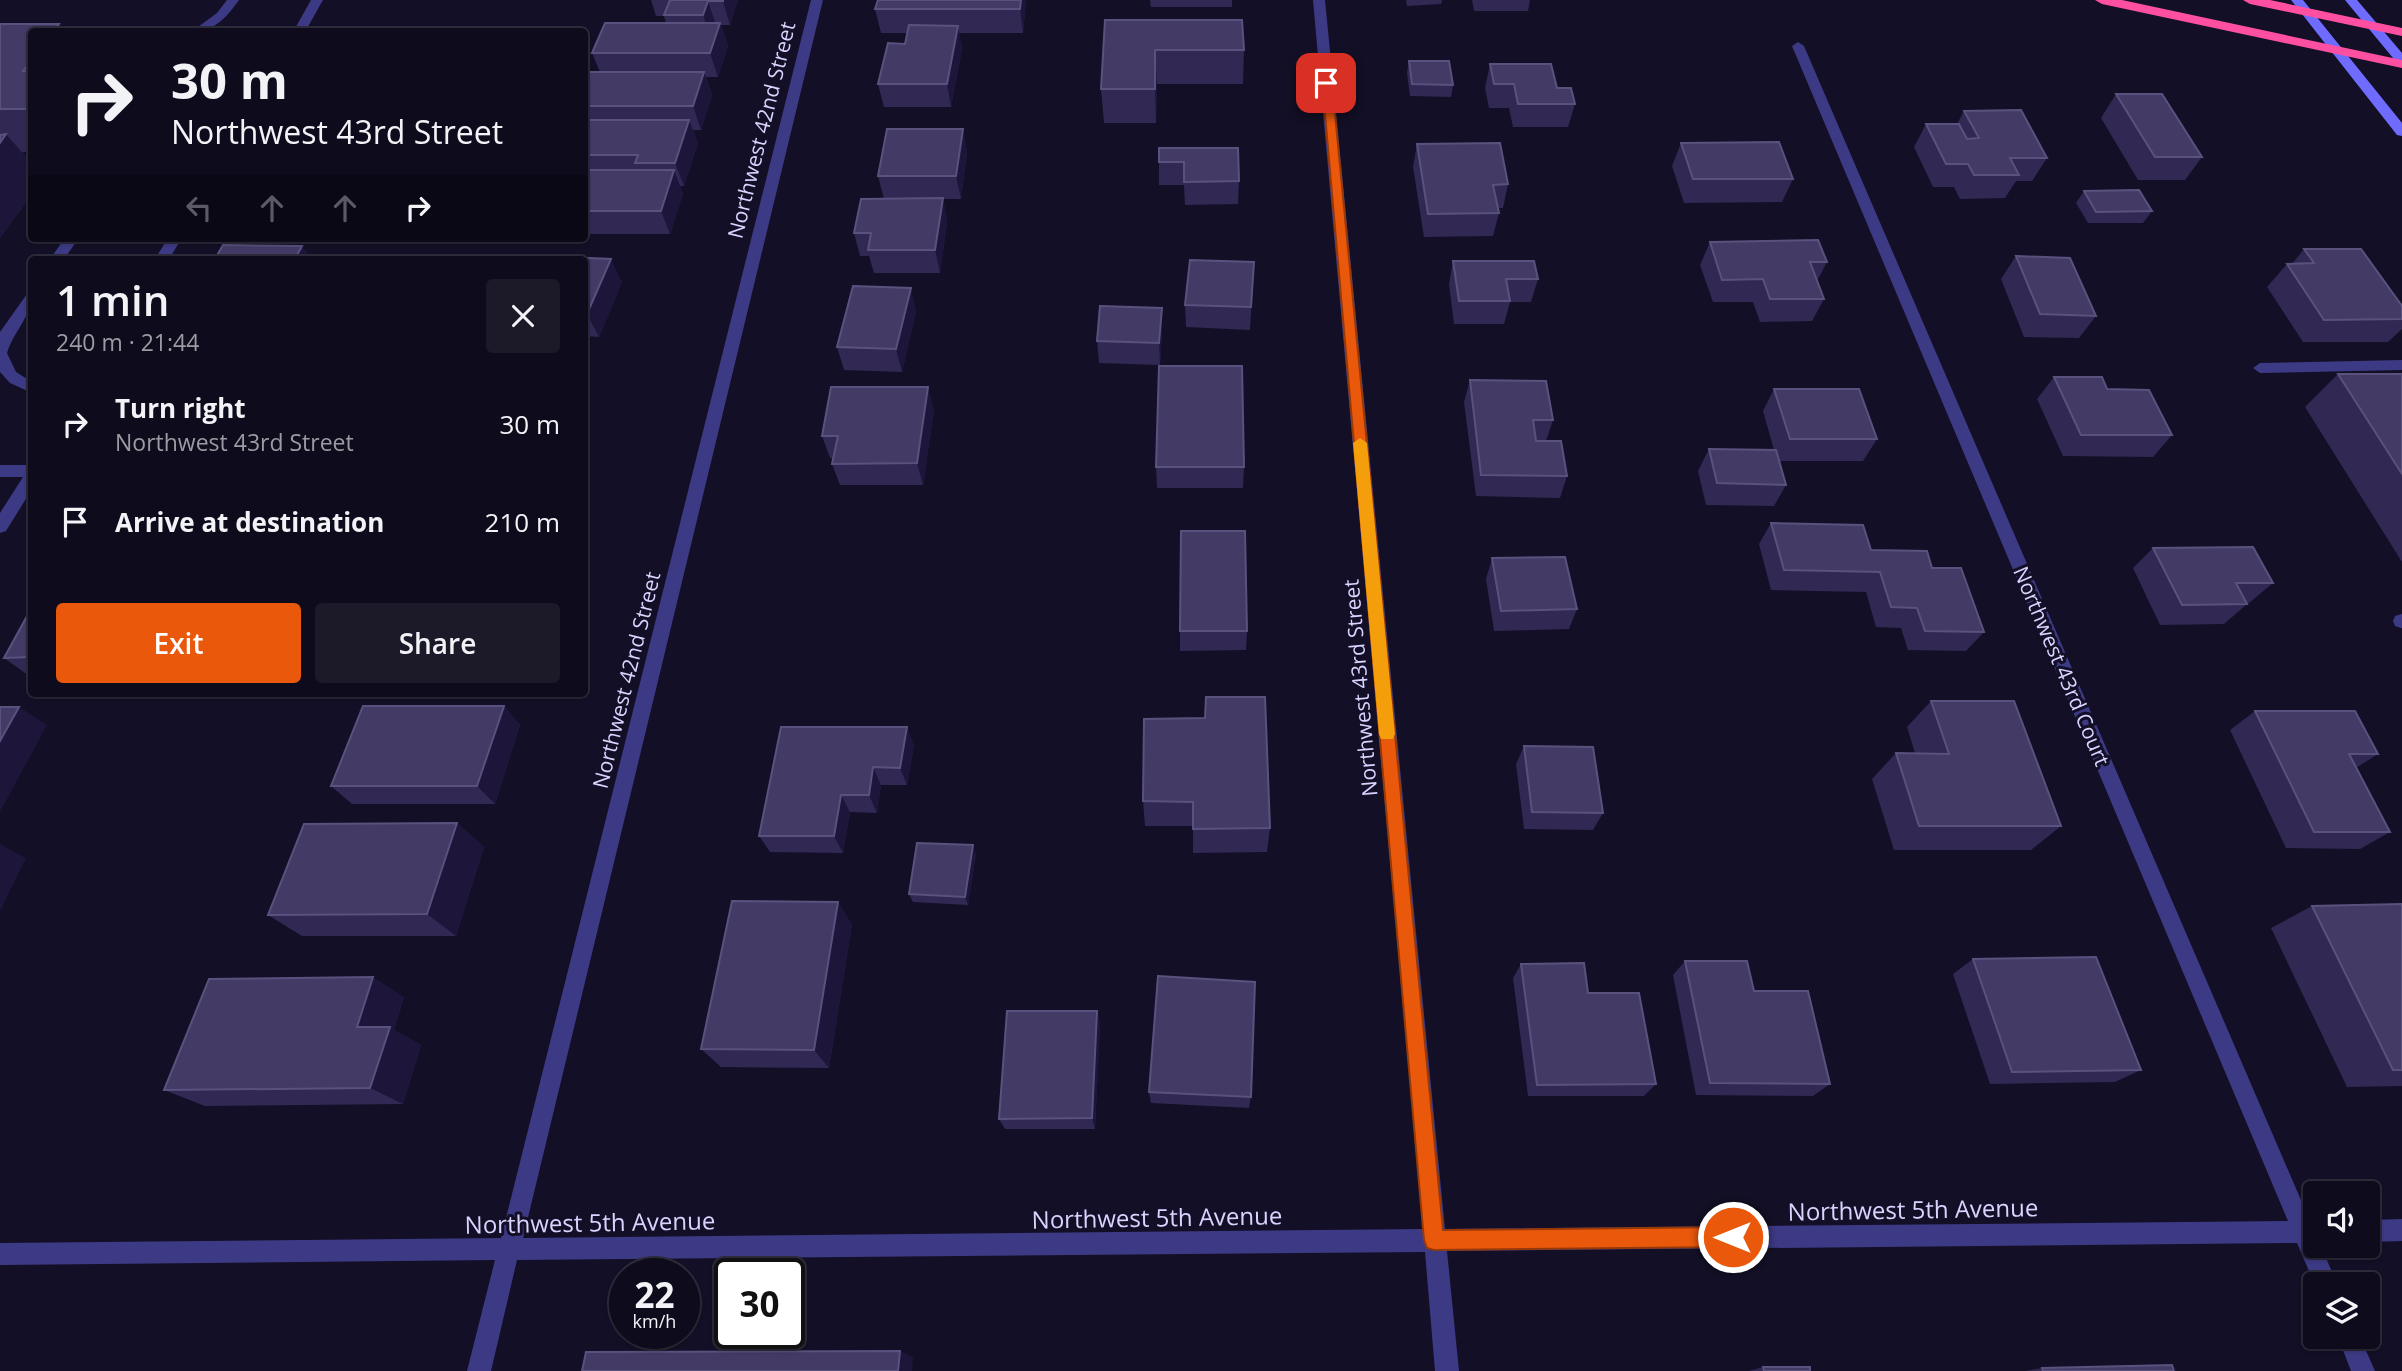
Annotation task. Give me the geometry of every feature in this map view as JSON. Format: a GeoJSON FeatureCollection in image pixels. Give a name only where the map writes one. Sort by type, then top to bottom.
{"type":"FeatureCollection","features":[{"type":"Feature","properties":{"kind":"highway"},"geometry":{"type":"LineString","coordinates":[[2102,0],[2402,63]]}},
{"type":"Feature","properties":{"kind":"highway"},"geometry":{"type":"LineString","coordinates":[[2250,0],[2402,32]]}},
{"type":"Feature","properties":{"kind":"main road"},"geometry":{"type":"LineString","coordinates":[[2297,0],[2402,132]]}},
{"type":"Feature","properties":{"kind":"main road"},"geometry":{"type":"LineString","coordinates":[[2351,0],[2402,63]]}},
{"type":"Feature","properties":{"kind":"street"},"geometry":{"type":"LineString","coordinates":[[203,28],[221,16],[233,0]]}},
{"type":"Feature","properties":{"kind":"street"},"geometry":{"type":"LineString","coordinates":[[301,28],[317,0]]}},
{"type":"Feature","properties":{"kind":"street","name":"Northwest 42nd Street"},"geometry":{"type":"LineString","coordinates":[[479,1371],[817,0]]}},
{"type":"Feature","properties":{"kind":"street","name":"Northwest 43rd Street"},"geometry":{"type":"LineString","coordinates":[[1319,0],[1447,1371]]}},
{"type":"Feature","properties":{"kind":"street","name":"Northwest 43rd Court"},"geometry":{"type":"LineString","coordinates":[[1798,46],[2303,1218]]}},
{"type":"Feature","properties":{"kind":"street"},"geometry":{"type":"LineString","coordinates":[[28,303],[5,336],[0,353],[3,367],[18,383],[28,387]]}},
{"type":"Feature","properties":{"kind":"street"},"geometry":{"type":"LineString","coordinates":[[2260,368],[2402,365]]}},
{"type":"Feature","properties":{"kind":"street"},"geometry":{"type":"LineString","coordinates":[[0,471],[28,473]]}},
{"type":"Feature","properties":{"kind":"street"},"geometry":{"type":"LineString","coordinates":[[0,527],[28,480]]}},
{"type":"Feature","properties":{"kind":"street"},"geometry":{"type":"LineString","coordinates":[[2380,1231],[2402,1230]]}},
{"type":"Feature","properties":{"kind":"street","name":"Northwest 5th Avenue"},"geometry":{"type":"LineString","coordinates":[[0,1254],[2303,1232]]}},
{"type":"Feature","properties":{"kind":"street"},"geometry":{"type":"LineString","coordinates":[[2353,1349],[2363,1371]]}},
{"type":"Feature","properties":{"kind":"building"},"geometry":{"type":"Polygon","coordinates":[[[670,0],[723,1],[708,1],[703,15],[664,15],[670,0]]]}},
{"type":"Feature","properties":{"kind":"building"},"geometry":{"type":"Polygon","coordinates":[[[878,0],[1021,0],[1020,9],[875,9],[878,0]]]}},
{"type":"Feature","properties":{"kind":"building"},"geometry":{"type":"Polygon","coordinates":[[[1105,20],[1242,20],[1244,50],[1155,50],[1155,89],[1101,89],[1105,20]]]}},
{"type":"Feature","properties":{"kind":"building"},"geometry":{"type":"Polygon","coordinates":[[[605,23],[720,23],[710,53],[592,53],[605,23]]]}},
{"type":"Feature","properties":{"kind":"building"},"geometry":{"type":"Polygon","coordinates":[[[0,24],[59,24],[56,28],[28,28],[28,65],[23,71],[28,71],[28,108],[0,109],[0,24]]]}},
{"type":"Feature","properties":{"kind":"building"},"geometry":{"type":"Polygon","coordinates":[[[909,25],[958,26],[947,84],[878,84],[888,43],[905,44],[909,25]]]}},
{"type":"Feature","properties":{"kind":"building"},"geometry":{"type":"Polygon","coordinates":[[[1409,61],[1449,61],[1453,85],[1412,84],[1409,61]]]}},
{"type":"Feature","properties":{"kind":"building"},"geometry":{"type":"Polygon","coordinates":[[[1490,64],[1551,64],[1557,88],[1571,88],[1575,104],[1518,104],[1514,84],[1494,84],[1490,64]]]}},
{"type":"Feature","properties":{"kind":"building"},"geometry":{"type":"Polygon","coordinates":[[[588,72],[704,72],[693,106],[588,106],[588,72]]]}},
{"type":"Feature","properties":{"kind":"building"},"geometry":{"type":"Polygon","coordinates":[[[2116,94],[2162,94],[2202,157],[2155,157],[2116,94]]]}},
{"type":"Feature","properties":{"kind":"building"},"geometry":{"type":"Polygon","coordinates":[[[2021,110],[2047,158],[2010,158],[2019,175],[1974,175],[1968,164],[1946,164],[1926,124],[1959,124],[1967,139],[1979,138],[1964,111],[2021,110]]]}},
{"type":"Feature","properties":{"kind":"building"},"geometry":{"type":"Polygon","coordinates":[[[588,120],[689,120],[675,163],[635,163],[638,155],[588,155],[588,120]]]}},
{"type":"Feature","properties":{"kind":"building"},"geometry":{"type":"Polygon","coordinates":[[[887,129],[963,129],[956,176],[878,176],[887,129]]]}},
{"type":"Feature","properties":{"kind":"building"},"geometry":{"type":"Polygon","coordinates":[[[1779,142],[1793,179],[1693,179],[1681,143],[1779,142]]]}},
{"type":"Feature","properties":{"kind":"building"},"geometry":{"type":"Polygon","coordinates":[[[1500,143],[1508,184],[1493,185],[1499,213],[1428,214],[1417,144],[1500,143]]]}},
{"type":"Feature","properties":{"kind":"building"},"geometry":{"type":"Polygon","coordinates":[[[1159,148],[1238,148],[1239,181],[1184,182],[1184,162],[1159,162],[1159,148]]]}},
{"type":"Feature","properties":{"kind":"building"},"geometry":{"type":"Polygon","coordinates":[[[588,170],[674,170],[661,211],[588,211],[588,170]]]}},
{"type":"Feature","properties":{"kind":"building"},"geometry":{"type":"Polygon","coordinates":[[[2139,190],[2152,211],[2096,212],[2084,191],[2139,190]]]}},
{"type":"Feature","properties":{"kind":"building"},"geometry":{"type":"Polygon","coordinates":[[[943,198],[935,250],[868,250],[871,233],[854,233],[861,199],[943,198]]]}},
{"type":"Feature","properties":{"kind":"building"},"geometry":{"type":"Polygon","coordinates":[[[1818,240],[1827,262],[1810,262],[1824,299],[1770,299],[1763,279],[1722,280],[1710,242],[1818,240]]]}},
{"type":"Feature","properties":{"kind":"building"},"geometry":{"type":"Polygon","coordinates":[[[223,245],[302,246],[297,256],[217,256],[223,245]]]}},
{"type":"Feature","properties":{"kind":"building"},"geometry":{"type":"Polygon","coordinates":[[[2304,249],[2361,249],[2402,306],[2402,319],[2324,320],[2287,264],[2314,263],[2304,249]]]}},
{"type":"Feature","properties":{"kind":"building"},"geometry":{"type":"Polygon","coordinates":[[[2016,256],[2070,258],[2096,316],[2040,314],[2016,256]]]}},
{"type":"Feature","properties":{"kind":"building"},"geometry":{"type":"Polygon","coordinates":[[[588,258],[611,259],[588,312],[588,258]]]}},
{"type":"Feature","properties":{"kind":"building"},"geometry":{"type":"Polygon","coordinates":[[[1190,260],[1254,262],[1251,307],[1185,305],[1190,260]]]}},
{"type":"Feature","properties":{"kind":"building"},"geometry":{"type":"Polygon","coordinates":[[[1453,261],[1534,261],[1538,279],[1506,279],[1510,301],[1459,301],[1453,261]]]}},
{"type":"Feature","properties":{"kind":"building"},"geometry":{"type":"Polygon","coordinates":[[[853,286],[911,288],[896,349],[837,347],[853,286]]]}},
{"type":"Feature","properties":{"kind":"building"},"geometry":{"type":"Polygon","coordinates":[[[1100,306],[1162,308],[1159,343],[1097,341],[1100,306]]]}},
{"type":"Feature","properties":{"kind":"building"},"geometry":{"type":"Polygon","coordinates":[[[1159,366],[1242,366],[1244,467],[1156,467],[1159,366]]]}},
{"type":"Feature","properties":{"kind":"building"},"geometry":{"type":"Polygon","coordinates":[[[2338,374],[2402,374],[2402,474],[2338,374]]]}},
{"type":"Feature","properties":{"kind":"building"},"geometry":{"type":"Polygon","coordinates":[[[2054,377],[2102,377],[2107,389],[2149,390],[2172,435],[2081,435],[2054,377]]]}},
{"type":"Feature","properties":{"kind":"building"},"geometry":{"type":"Polygon","coordinates":[[[1470,380],[1546,381],[1553,420],[1533,420],[1536,441],[1561,441],[1567,476],[1481,475],[1470,380]]]}},
{"type":"Feature","properties":{"kind":"building"},"geometry":{"type":"Polygon","coordinates":[[[831,387],[928,387],[917,463],[832,464],[838,436],[822,436],[831,387]]]}},
{"type":"Feature","properties":{"kind":"building"},"geometry":{"type":"Polygon","coordinates":[[[1774,389],[1859,389],[1877,439],[1790,439],[1774,389]]]}},
{"type":"Feature","properties":{"kind":"building"},"geometry":{"type":"Polygon","coordinates":[[[1709,449],[1776,450],[1786,485],[1717,483],[1709,449]]]}},
{"type":"Feature","properties":{"kind":"building"},"geometry":{"type":"Polygon","coordinates":[[[1771,523],[1863,525],[1871,550],[1927,551],[1932,568],[1961,568],[1984,632],[1925,631],[1917,608],[1891,607],[1880,572],[1784,570],[1771,523]]]}},
{"type":"Feature","properties":{"kind":"building"},"geometry":{"type":"Polygon","coordinates":[[[1181,531],[1245,531],[1247,631],[1180,631],[1181,531]]]}},
{"type":"Feature","properties":{"kind":"building"},"geometry":{"type":"Polygon","coordinates":[[[2253,547],[2273,583],[2236,583],[2247,604],[2182,605],[2153,548],[2253,547]]]}},
{"type":"Feature","properties":{"kind":"building"},"geometry":{"type":"Polygon","coordinates":[[[1565,557],[1577,609],[1501,611],[1492,558],[1565,557]]]}},
{"type":"Feature","properties":{"kind":"building"},"geometry":{"type":"Polygon","coordinates":[[[28,614],[28,657],[4,658],[28,614]]]}},
{"type":"Feature","properties":{"kind":"building"},"geometry":{"type":"Polygon","coordinates":[[[1206,697],[1265,697],[1270,828],[1193,829],[1193,802],[1143,801],[1144,719],[1205,718],[1206,697]]]}},
{"type":"Feature","properties":{"kind":"building"},"geometry":{"type":"Polygon","coordinates":[[[1931,701],[2014,701],[2061,826],[1919,826],[1896,753],[1949,754],[1931,701]]]}},
{"type":"Feature","properties":{"kind":"building"},"geometry":{"type":"Polygon","coordinates":[[[363,706],[504,706],[477,786],[331,786],[363,706]]]}},
{"type":"Feature","properties":{"kind":"building"},"geometry":{"type":"Polygon","coordinates":[[[0,707],[19,707],[0,741],[0,707]]]}},
{"type":"Feature","properties":{"kind":"building"},"geometry":{"type":"Polygon","coordinates":[[[2255,711],[2355,711],[2378,754],[2349,754],[2390,832],[2314,832],[2255,711]]]}},
{"type":"Feature","properties":{"kind":"building"},"geometry":{"type":"Polygon","coordinates":[[[781,727],[907,727],[900,768],[873,767],[869,795],[841,795],[834,836],[759,836],[781,727]]]}},
{"type":"Feature","properties":{"kind":"building"},"geometry":{"type":"Polygon","coordinates":[[[1524,746],[1593,747],[1603,813],[1532,812],[1524,746]]]}},
{"type":"Feature","properties":{"kind":"building"},"geometry":{"type":"Polygon","coordinates":[[[457,823],[427,914],[268,915],[304,824],[457,823]]]}},
{"type":"Feature","properties":{"kind":"building"},"geometry":{"type":"Polygon","coordinates":[[[917,843],[973,845],[965,897],[909,894],[917,843]]]}},
{"type":"Feature","properties":{"kind":"building"},"geometry":{"type":"Polygon","coordinates":[[[732,901],[838,902],[814,1050],[701,1049],[732,901]]]}},
{"type":"Feature","properties":{"kind":"building"},"geometry":{"type":"Polygon","coordinates":[[[2402,904],[2402,1070],[2393,1070],[2312,906],[2402,904]]]}},
{"type":"Feature","properties":{"kind":"building"},"geometry":{"type":"Polygon","coordinates":[[[2096,957],[2141,1070],[2012,1072],[1973,959],[2096,957]]]}},
{"type":"Feature","properties":{"kind":"building"},"geometry":{"type":"Polygon","coordinates":[[[1685,961],[1747,961],[1754,991],[1808,991],[1830,1084],[1710,1083],[1685,961]]]}},
{"type":"Feature","properties":{"kind":"building"},"geometry":{"type":"Polygon","coordinates":[[[1584,963],[1588,993],[1639,993],[1656,1084],[1537,1085],[1521,964],[1584,963]]]}},
{"type":"Feature","properties":{"kind":"building"},"geometry":{"type":"Polygon","coordinates":[[[1158,976],[1255,982],[1251,1097],[1149,1092],[1158,976]]]}},
{"type":"Feature","properties":{"kind":"building"},"geometry":{"type":"Polygon","coordinates":[[[373,977],[357,1027],[390,1027],[370,1088],[164,1090],[209,979],[373,977]]]}},
{"type":"Feature","properties":{"kind":"building"},"geometry":{"type":"Polygon","coordinates":[[[1007,1011],[1097,1011],[1092,1118],[999,1119],[1007,1011]]]}},
{"type":"Feature","properties":{"kind":"building"},"geometry":{"type":"Polygon","coordinates":[[[900,1351],[898,1371],[582,1371],[586,1352],[900,1351]]]}},
{"type":"Feature","properties":{"kind":"building"},"geometry":{"type":"Polygon","coordinates":[[[2172,1365],[2174,1371],[2043,1371],[2042,1368],[2172,1365]]]}},
{"type":"Feature","properties":{"kind":"building"},"geometry":{"type":"Polygon","coordinates":[[[1763,1367],[1810,1367],[1810,1371],[1764,1371],[1763,1367]]]}},
{"type":"Feature","properties":{"kind":"slow traffic"},"geometry":{"type":"LineString","coordinates":[[1360,443],[1387,734]]}},
{"type":"Feature","properties":{"kind":"route"},"geometry":{"type":"LineString","coordinates":[[1326,83],[1434,1240],[1733,1237]]}}]}
